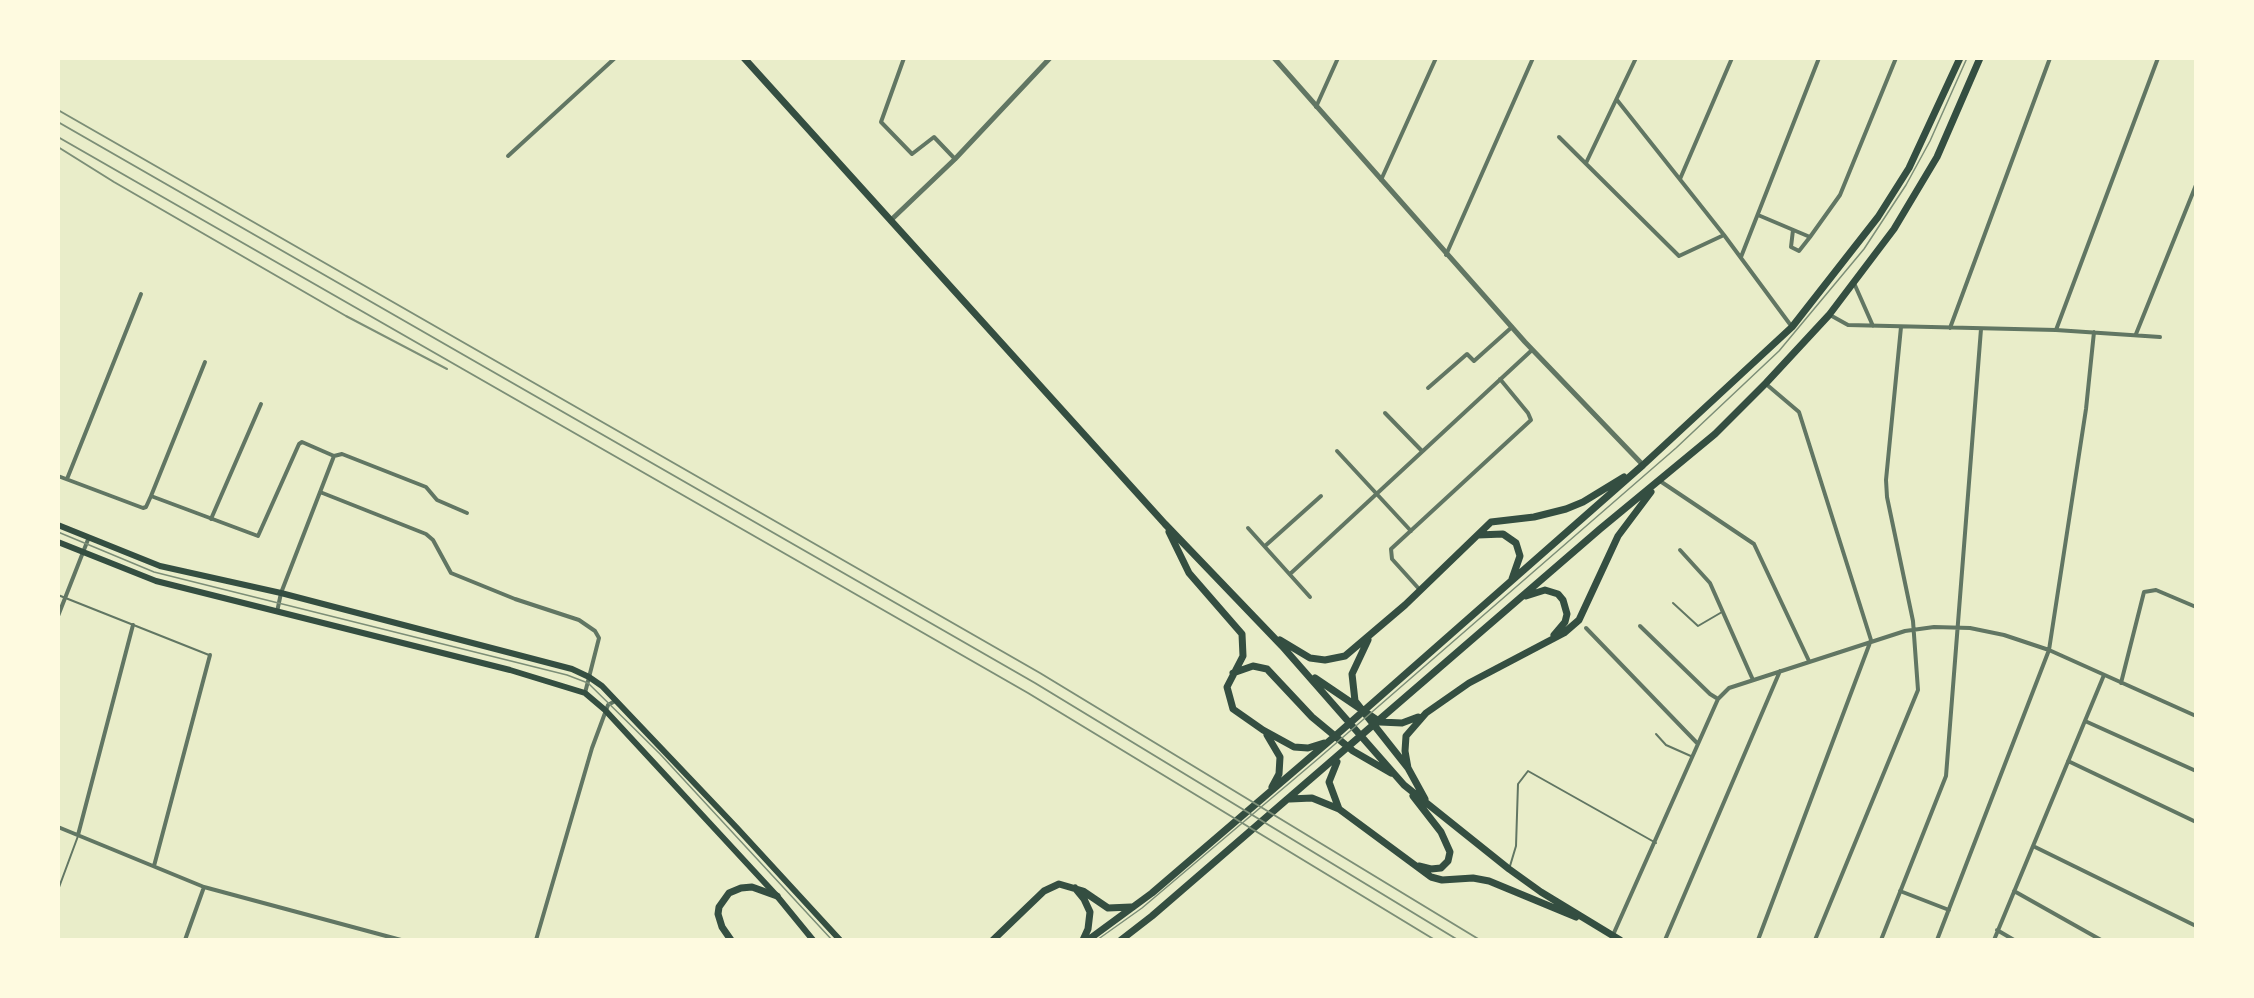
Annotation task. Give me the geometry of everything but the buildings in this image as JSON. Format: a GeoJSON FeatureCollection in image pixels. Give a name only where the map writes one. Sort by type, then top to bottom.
{"type":"FeatureCollection","features":[{"type":"Feature","properties":{"kind":"main road"},"geometry":{"type":"LineString","coordinates":[[744,58],[1165,524],[1269,631],[1404,785],[1441,832],[1450,852],[1446,863],[1438,869],[1412,863]]}},
{"type":"Feature","properties":{"kind":"main road"},"geometry":{"type":"LineString","coordinates":[[1088,939],[1137,905],[1334,737],[1604,500],[1792,327],[1878,217],[1909,168],[1960,58]]}},
{"type":"Feature","properties":{"kind":"main road"},"geometry":{"type":"LineString","coordinates":[[1121,939],[1152,916],[1290,799],[1518,599],[1715,434],[1766,383],[1829,315],[1894,229],[1926,177],[1980,58]]}},
{"type":"Feature","properties":{"kind":"main road"},"geometry":{"type":"LineString","coordinates":[[1269,631],[1310,658],[1319,660],[1345,656],[1371,635],[1491,522],[1548,514],[1583,502],[1642,465]]}},
{"type":"Feature","properties":{"kind":"main road"},"geometry":{"type":"LineString","coordinates":[[1304,670],[1359,710],[1387,723],[1411,721],[1469,683],[1564,633],[1579,620],[1618,537],[1660,481]]}},
{"type":"Feature","properties":{"kind":"main road"},"geometry":{"type":"LineString","coordinates":[[1165,524],[1189,573],[1242,634],[1243,656],[1227,687],[1233,709],[1263,730],[1301,748],[1316,747],[1334,737]]}},
{"type":"Feature","properties":{"kind":"main road"},"geometry":{"type":"LineString","coordinates":[[58,525],[159,566],[280,593],[572,669],[589,677],[617,701],[840,939]]}},
{"type":"Feature","properties":{"kind":"main road"},"geometry":{"type":"LineString","coordinates":[[1477,535],[1503,534],[1516,543],[1520,556],[1519,564],[1509,584]]}},
{"type":"Feature","properties":{"kind":"main road"},"geometry":{"type":"LineString","coordinates":[[58,542],[156,582],[510,670],[585,693],[605,710],[777,896],[813,939]]}},
{"type":"Feature","properties":{"kind":"main road"},"geometry":{"type":"LineString","coordinates":[[1518,599],[1545,590],[1558,594],[1563,600],[1567,607],[1565,622],[1546,642]]}},
{"type":"Feature","properties":{"kind":"main road"},"geometry":{"type":"LineString","coordinates":[[1371,635],[1352,674],[1353,694],[1359,710],[1408,768],[1428,804]]}},
{"type":"Feature","properties":{"kind":"main road"},"geometry":{"type":"LineString","coordinates":[[1233,673],[1248,667],[1267,669],[1312,717],[1353,751],[1396,776]]}},
{"type":"Feature","properties":{"kind":"main road"},"geometry":{"type":"LineString","coordinates":[[1408,768],[1405,752],[1406,736],[1426,713]]}},
{"type":"Feature","properties":{"kind":"main road"},"geometry":{"type":"LineString","coordinates":[[1263,730],[1280,758],[1279,774],[1267,794]]}},
{"type":"Feature","properties":{"kind":"main road"},"geometry":{"type":"LineString","coordinates":[[1339,809],[1329,782],[1332,769],[1344,753]]}},
{"type":"Feature","properties":{"kind":"main road"},"geometry":{"type":"LineString","coordinates":[[1404,785],[1509,869],[1616,938]]}},
{"type":"Feature","properties":{"kind":"main road"},"geometry":{"type":"LineString","coordinates":[[1290,799],[1312,798],[1339,809],[1431,877],[1442,880],[1473,878],[1489,881],[1590,922]]}},
{"type":"Feature","properties":{"kind":"main road"},"geometry":{"type":"LineString","coordinates":[[993,939],[1044,891],[1059,884],[1073,887],[1108,908],[1124,909],[1137,905]]}},
{"type":"Feature","properties":{"kind":"main road"},"geometry":{"type":"LineString","coordinates":[[731,939],[725,933],[718,914],[719,908],[729,893],[747,887],[777,896]]}},
{"type":"Feature","properties":{"kind":"main road"},"geometry":{"type":"LineString","coordinates":[[1073,887],[1084,899],[1090,912],[1088,929],[1083,939]]}},
{"type":"Feature","properties":{"kind":"street"},"geometry":{"type":"LineString","coordinates":[[508,156],[615,58]]}},
{"type":"Feature","properties":{"kind":"street"},"geometry":{"type":"LineString","coordinates":[[904,58],[881,122],[912,154],[934,137],[955,159]]}},
{"type":"Feature","properties":{"kind":"street"},"geometry":{"type":"LineString","coordinates":[[891,220],[955,159],[1050,58]]}},
{"type":"Feature","properties":{"kind":"street"},"geometry":{"type":"LineString","coordinates":[[1274,58],[1446,255],[1532,350],[1642,465]]}},
{"type":"Feature","properties":{"kind":"street"},"geometry":{"type":"LineString","coordinates":[[1316,107],[1338,58]]}},
{"type":"Feature","properties":{"kind":"street"},"geometry":{"type":"LineString","coordinates":[[1381,181],[1436,58]]}},
{"type":"Feature","properties":{"kind":"street"},"geometry":{"type":"LineString","coordinates":[[1446,255],[1533,58]]}},
{"type":"Feature","properties":{"kind":"street"},"geometry":{"type":"LineString","coordinates":[[1586,163],[1636,58]]}},
{"type":"Feature","properties":{"kind":"street"},"geometry":{"type":"LineString","coordinates":[[1741,258],[1818,58]]}},
{"type":"Feature","properties":{"kind":"street"},"geometry":{"type":"LineString","coordinates":[[1793,230],[1791,247],[1799,251],[1840,195],[1896,58]]}},
{"type":"Feature","properties":{"kind":"street"},"geometry":{"type":"LineString","coordinates":[[1950,328],[2050,58]]}},
{"type":"Feature","properties":{"kind":"street"},"geometry":{"type":"LineString","coordinates":[[2056,330],[2158,58]]}},
{"type":"Feature","properties":{"kind":"street"},"geometry":{"type":"LineString","coordinates":[[1680,178],[1731,59]]}},
{"type":"Feature","properties":{"kind":"street"},"geometry":{"type":"LineString","coordinates":[[1617,100],[1724,235],[1792,327]]}},
{"type":"Feature","properties":{"kind":"street"},"geometry":{"type":"LineString","coordinates":[[1559,137],[1679,256],[1724,235]]}},
{"type":"Feature","properties":{"kind":"street"},"geometry":{"type":"LineString","coordinates":[[2136,334],[2196,185]]}},
{"type":"Feature","properties":{"kind":"street"},"geometry":{"type":"LineString","coordinates":[[1758,215],[1810,237]]}},
{"type":"Feature","properties":{"kind":"street"},"geometry":{"type":"LineString","coordinates":[[1854,282],[1874,326]]}},
{"type":"Feature","properties":{"kind":"street"},"geometry":{"type":"LineString","coordinates":[[67,479],[141,294]]}},
{"type":"Feature","properties":{"kind":"street"},"geometry":{"type":"LineString","coordinates":[[1829,315],[1848,325],[2056,330],[2160,337]]}},
{"type":"Feature","properties":{"kind":"street"},"geometry":{"type":"LineString","coordinates":[[1428,388],[1467,354],[1474,361],[1512,327]]}},
{"type":"Feature","properties":{"kind":"street"},"geometry":{"type":"LineString","coordinates":[[1815,939],[1916,698],[1919,683],[1915,629],[1887,489],[1901,327]]}},
{"type":"Feature","properties":{"kind":"street"},"geometry":{"type":"LineString","coordinates":[[1881,939],[1946,776],[1981,329]]}},
{"type":"Feature","properties":{"kind":"street"},"geometry":{"type":"LineString","coordinates":[[1937,939],[2049,650],[2084,420],[2094,332]]}},
{"type":"Feature","properties":{"kind":"street"},"geometry":{"type":"LineString","coordinates":[[1290,574],[1421,450],[1532,350]]}},
{"type":"Feature","properties":{"kind":"street"},"geometry":{"type":"LineString","coordinates":[[58,476],[142,508],[146,507],[205,362]]}},
{"type":"Feature","properties":{"kind":"street"},"geometry":{"type":"LineString","coordinates":[[1420,590],[1390,554],[1391,549],[1531,420],[1528,413],[1500,379]]}},
{"type":"Feature","properties":{"kind":"street"},"geometry":{"type":"LineString","coordinates":[[1758,939],[1872,640],[1799,412],[1766,383]]}},
{"type":"Feature","properties":{"kind":"street"},"geometry":{"type":"LineString","coordinates":[[211,519],[261,404]]}},
{"type":"Feature","properties":{"kind":"street"},"geometry":{"type":"LineString","coordinates":[[1385,413],[1421,450]]}},
{"type":"Feature","properties":{"kind":"street"},"geometry":{"type":"LineString","coordinates":[[151,496],[258,536],[299,444],[302,442],[334,456],[342,454],[426,487],[437,500],[467,513]]}},
{"type":"Feature","properties":{"kind":"street"},"geometry":{"type":"LineString","coordinates":[[1337,451],[1411,531]]}},
{"type":"Feature","properties":{"kind":"street"},"geometry":{"type":"LineString","coordinates":[[277,612],[280,593],[334,456]]}},
{"type":"Feature","properties":{"kind":"street"},"geometry":{"type":"LineString","coordinates":[[1660,481],[1755,543],[1809,662]]}},
{"type":"Feature","properties":{"kind":"street"},"geometry":{"type":"LineString","coordinates":[[320,492],[426,534],[433,540],[451,573],[515,599],[579,620],[599,634],[585,693]]}},
{"type":"Feature","properties":{"kind":"street"},"geometry":{"type":"LineString","coordinates":[[1265,546],[1322,496]]}},
{"type":"Feature","properties":{"kind":"street"},"geometry":{"type":"LineString","coordinates":[[1248,528],[1310,597]]}},
{"type":"Feature","properties":{"kind":"street"},"geometry":{"type":"LineString","coordinates":[[58,616],[90,537]]}},
{"type":"Feature","properties":{"kind":"street"},"geometry":{"type":"LineString","coordinates":[[1680,550],[1710,584],[1754,680]]}},
{"type":"Feature","properties":{"kind":"street"},"geometry":{"type":"LineString","coordinates":[[2121,683],[2144,592],[2156,590],[2196,608]]}},
{"type":"Feature","properties":{"kind":"street"},"geometry":{"type":"LineString","coordinates":[[78,835],[134,625]]}},
{"type":"Feature","properties":{"kind":"street"},"geometry":{"type":"LineString","coordinates":[[1640,626],[1710,694],[1718,699]]}},
{"type":"Feature","properties":{"kind":"street"},"geometry":{"type":"LineString","coordinates":[[1616,938],[1718,699],[1729,688],[1872,640],[1915,629],[1957,627],[2004,634],[2049,650],[2196,716]]}},
{"type":"Feature","properties":{"kind":"street"},"geometry":{"type":"LineString","coordinates":[[1586,628],[1698,744]]}},
{"type":"Feature","properties":{"kind":"street"},"geometry":{"type":"LineString","coordinates":[[154,866],[210,655]]}},
{"type":"Feature","properties":{"kind":"street"},"geometry":{"type":"LineString","coordinates":[[1665,939],[1780,671]]}},
{"type":"Feature","properties":{"kind":"street"},"geometry":{"type":"LineString","coordinates":[[1994,939],[2104,675]]}},
{"type":"Feature","properties":{"kind":"street"},"geometry":{"type":"LineString","coordinates":[[536,939],[605,710],[610,702],[617,701]]}},
{"type":"Feature","properties":{"kind":"street"},"geometry":{"type":"LineString","coordinates":[[2085,721],[2196,771]]}},
{"type":"Feature","properties":{"kind":"street"},"geometry":{"type":"LineString","coordinates":[[2068,761],[2196,822]]}},
{"type":"Feature","properties":{"kind":"street"},"geometry":{"type":"LineString","coordinates":[[58,827],[204,887],[402,939]]}},
{"type":"Feature","properties":{"kind":"street"},"geometry":{"type":"LineString","coordinates":[[2033,846],[2196,926]]}},
{"type":"Feature","properties":{"kind":"street"},"geometry":{"type":"LineString","coordinates":[[185,939],[204,887]]}},
{"type":"Feature","properties":{"kind":"street"},"geometry":{"type":"LineString","coordinates":[[1900,891],[1949,910]]}},
{"type":"Feature","properties":{"kind":"street"},"geometry":{"type":"LineString","coordinates":[[2014,891],[2101,939]]}},
{"type":"Feature","properties":{"kind":"street"},"geometry":{"type":"LineString","coordinates":[[1997,930],[2014,939]]}},
{"type":"Feature","properties":{"kind":"lane"},"geometry":{"type":"LineString","coordinates":[[58,595],[210,655]]}},
{"type":"Feature","properties":{"kind":"lane"},"geometry":{"type":"LineString","coordinates":[[1673,603],[1698,626],[1722,612]]}},
{"type":"Feature","properties":{"kind":"lane"},"geometry":{"type":"LineString","coordinates":[[1656,734],[1666,745],[1693,757]]}},
{"type":"Feature","properties":{"kind":"lane"},"geometry":{"type":"LineString","coordinates":[[1509,869],[1516,846],[1518,784],[1528,771],[1656,843]]}},
{"type":"Feature","properties":{"kind":"lane"},"geometry":{"type":"LineString","coordinates":[[58,890],[78,835]]}},
{"type":"Feature","properties":{"kind":"tram line"},"geometry":{"type":"LineString","coordinates":[[1097,940],[1142,908],[1319,758],[1676,448],[1779,351],[1864,249],[1906,185],[1930,141],[1967,58]]}},
{"type":"Feature","properties":{"kind":"tram line"},"geometry":{"type":"LineString","coordinates":[[58,532],[154,572],[567,675],[588,683],[660,754],[832,940]]}},
{"type":"Feature","properties":{"kind":"railway"},"geometry":{"type":"LineString","coordinates":[[58,110],[1040,673],[1480,940]]}},
{"type":"Feature","properties":{"kind":"railway"},"geometry":{"type":"LineString","coordinates":[[58,122],[1035,683],[1458,940]]}},
{"type":"Feature","properties":{"kind":"railway"},"geometry":{"type":"LineString","coordinates":[[58,137],[1028,693],[1435,940]]}},
{"type":"Feature","properties":{"kind":"railway"},"geometry":{"type":"LineString","coordinates":[[58,147],[114,182],[346,316],[447,369]]}}]}
